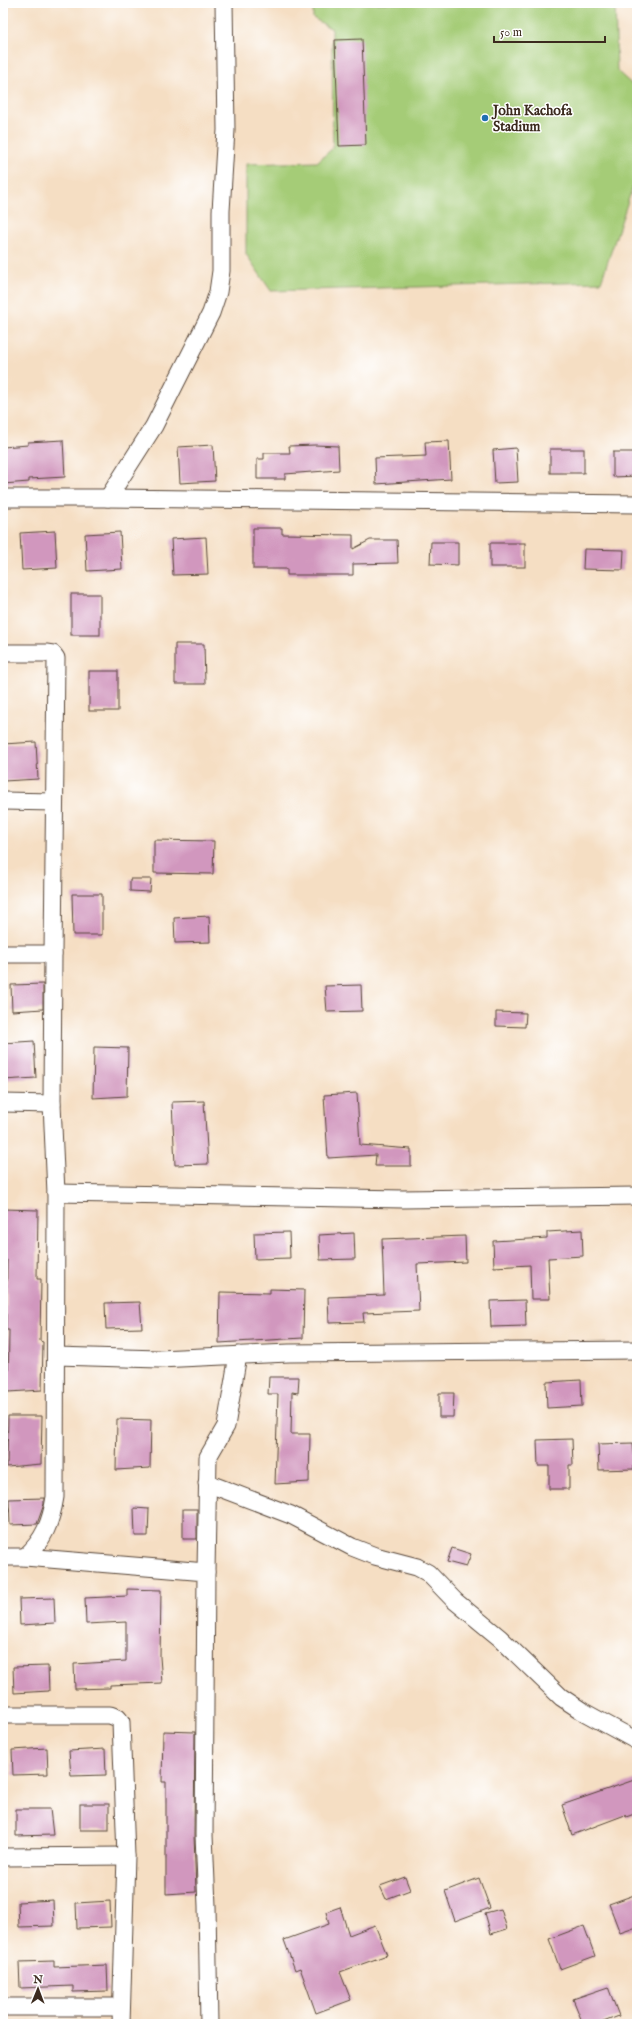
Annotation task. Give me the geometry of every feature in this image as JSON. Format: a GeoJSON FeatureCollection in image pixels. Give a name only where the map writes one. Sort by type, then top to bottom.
{"type":"FeatureCollection","features":[{"type":"Feature","properties":{"kind":"street"},"geometry":{"type":"LineString","coordinates":[[108,498],[154,426],[211,314],[218,292],[221,271],[221,211],[226,130],[224,3]]}},
{"type":"Feature","properties":{"kind":"street"},"geometry":{"type":"LineString","coordinates":[[3,498],[637,504]]}},
{"type":"Feature","properties":{"kind":"street"},"geometry":{"type":"LineString","coordinates":[[3,653],[46,653],[52,654],[56,658],[52,1104],[56,1193],[54,1504],[48,1528],[44,1537],[25,1557]]}},
{"type":"Feature","properties":{"kind":"street"},"geometry":{"type":"LineString","coordinates":[[3,801],[54,802]]}},
{"type":"Feature","properties":{"kind":"street"},"geometry":{"type":"LineString","coordinates":[[3,954],[53,954]]}},
{"type":"Feature","properties":{"kind":"street"},"geometry":{"type":"LineString","coordinates":[[3,1103],[52,1104]]}},
{"type":"Feature","properties":{"kind":"street"},"geometry":{"type":"LineString","coordinates":[[56,1193],[403,1199],[637,1196]]}},
{"type":"Feature","properties":{"kind":"street"},"geometry":{"type":"LineString","coordinates":[[56,1356],[159,1359],[289,1353],[637,1350]]}},
{"type":"Feature","properties":{"kind":"street"},"geometry":{"type":"LineString","coordinates":[[209,2024],[204,1835],[208,1457],[226,1426],[238,1355]]}},
{"type":"Feature","properties":{"kind":"street"},"geometry":{"type":"LineString","coordinates":[[207,1483],[291,1515],[352,1547],[375,1556],[417,1567],[428,1573],[455,1601],[500,1638],[561,1697],[582,1711],[637,1741]]}},
{"type":"Feature","properties":{"kind":"street"},"geometry":{"type":"LineString","coordinates":[[3,1557],[25,1557],[206,1572]]}},
{"type":"Feature","properties":{"kind":"street"},"geometry":{"type":"LineString","coordinates":[[3,1715],[110,1716],[118,1718],[121,1722],[126,1856],[121,2016],[3,2007]]}},
{"type":"Feature","properties":{"kind":"street"},"geometry":{"type":"LineString","coordinates":[[3,1857],[126,1856]]}},
{"type":"Feature","properties":{"kind":"green space","name":"John Kachofa Stadium"},"geometry":{"type":"Polygon","coordinates":[[[313,3],[615,3],[617,71],[637,89],[637,174],[601,282],[271,291],[246,254],[246,164],[317,162],[333,148],[332,29],[313,18],[313,3]]]}},
{"type":"Feature","properties":{"kind":"building"},"geometry":{"type":"Polygon","coordinates":[[[362,39],[366,145],[339,146],[335,40],[362,39]]]}},
{"type":"Feature","properties":{"kind":"building"},"geometry":{"type":"Polygon","coordinates":[[[63,440],[65,477],[29,479],[29,482],[3,484],[3,447],[28,445],[28,442],[63,440]]]}},
{"type":"Feature","properties":{"kind":"building"},"geometry":{"type":"Polygon","coordinates":[[[449,441],[451,479],[376,484],[375,458],[426,456],[425,442],[449,441]]]}},
{"type":"Feature","properties":{"kind":"building"},"geometry":{"type":"Polygon","coordinates":[[[213,445],[215,481],[180,483],[178,447],[213,445]]]}},
{"type":"Feature","properties":{"kind":"building"},"geometry":{"type":"Polygon","coordinates":[[[289,446],[338,446],[339,470],[285,474],[285,479],[257,479],[257,459],[264,459],[264,453],[290,453],[289,446]]]}},
{"type":"Feature","properties":{"kind":"building"},"geometry":{"type":"Polygon","coordinates":[[[516,448],[518,482],[495,483],[493,450],[516,448]]]}},
{"type":"Feature","properties":{"kind":"building"},"geometry":{"type":"Polygon","coordinates":[[[550,449],[584,449],[584,473],[550,473],[550,449]]]}},
{"type":"Feature","properties":{"kind":"building"},"geometry":{"type":"Polygon","coordinates":[[[613,452],[637,452],[637,476],[613,477],[613,452]]]}},
{"type":"Feature","properties":{"kind":"building"},"geometry":{"type":"Polygon","coordinates":[[[253,528],[282,528],[282,534],[353,535],[353,549],[370,540],[397,540],[398,563],[353,564],[353,575],[287,575],[287,569],[253,569],[253,528]]]}},
{"type":"Feature","properties":{"kind":"building"},"geometry":{"type":"Polygon","coordinates":[[[55,531],[57,568],[22,570],[20,533],[55,531]]]}},
{"type":"Feature","properties":{"kind":"building"},"geometry":{"type":"Polygon","coordinates":[[[120,532],[122,569],[87,571],[85,534],[120,532]]]}},
{"type":"Feature","properties":{"kind":"building"},"geometry":{"type":"Polygon","coordinates":[[[206,537],[208,574],[173,575],[171,539],[206,537]]]}},
{"type":"Feature","properties":{"kind":"building"},"geometry":{"type":"Polygon","coordinates":[[[431,542],[458,542],[458,565],[430,564],[431,542]]]}},
{"type":"Feature","properties":{"kind":"building"},"geometry":{"type":"Polygon","coordinates":[[[490,543],[525,543],[525,567],[490,567],[490,543]]]}},
{"type":"Feature","properties":{"kind":"building"},"geometry":{"type":"Polygon","coordinates":[[[584,549],[624,550],[623,570],[583,569],[584,549]]]}},
{"type":"Feature","properties":{"kind":"building"},"geometry":{"type":"Polygon","coordinates":[[[71,594],[100,594],[100,635],[71,635],[71,594]]]}},
{"type":"Feature","properties":{"kind":"building"},"geometry":{"type":"Polygon","coordinates":[[[175,644],[204,644],[205,684],[175,684],[175,644]]]}},
{"type":"Feature","properties":{"kind":"building"},"geometry":{"type":"Polygon","coordinates":[[[89,671],[118,671],[118,711],[89,711],[89,671]]]}},
{"type":"Feature","properties":{"kind":"building"},"geometry":{"type":"Polygon","coordinates":[[[36,742],[38,779],[4,781],[3,744],[36,742]]]}},
{"type":"Feature","properties":{"kind":"building"},"geometry":{"type":"Polygon","coordinates":[[[154,840],[214,841],[213,874],[154,873],[154,840]]]}},
{"type":"Feature","properties":{"kind":"building"},"geometry":{"type":"Polygon","coordinates":[[[130,879],[151,879],[150,892],[130,891],[130,879]]]}},
{"type":"Feature","properties":{"kind":"building"},"geometry":{"type":"Polygon","coordinates":[[[72,894],[102,894],[102,935],[73,935],[72,894]]]}},
{"type":"Feature","properties":{"kind":"building"},"geometry":{"type":"Polygon","coordinates":[[[209,916],[210,942],[175,943],[174,918],[209,916]]]}},
{"type":"Feature","properties":{"kind":"building"},"geometry":{"type":"Polygon","coordinates":[[[43,984],[43,1009],[12,1011],[11,985],[43,984]]]}},
{"type":"Feature","properties":{"kind":"building"},"geometry":{"type":"Polygon","coordinates":[[[361,985],[362,1011],[327,1012],[325,986],[361,985]]]}},
{"type":"Feature","properties":{"kind":"building"},"geometry":{"type":"Polygon","coordinates":[[[496,1012],[526,1013],[525,1027],[496,1026],[496,1012]]]}},
{"type":"Feature","properties":{"kind":"building"},"geometry":{"type":"Polygon","coordinates":[[[34,1041],[36,1078],[3,1080],[3,1043],[34,1041]]]}},
{"type":"Feature","properties":{"kind":"building"},"geometry":{"type":"Polygon","coordinates":[[[94,1047],[128,1048],[127,1096],[93,1098],[94,1047]]]}},
{"type":"Feature","properties":{"kind":"building"},"geometry":{"type":"Polygon","coordinates":[[[357,1093],[360,1145],[411,1149],[411,1166],[375,1166],[376,1155],[328,1158],[324,1095],[357,1093]]]}},
{"type":"Feature","properties":{"kind":"building"},"geometry":{"type":"Polygon","coordinates":[[[204,1101],[208,1164],[175,1165],[172,1102],[204,1101]]]}},
{"type":"Feature","properties":{"kind":"building"},"geometry":{"type":"Polygon","coordinates":[[[4,1209],[38,1210],[37,1279],[41,1279],[40,1341],[43,1342],[42,1390],[8,1392],[9,1330],[6,1330],[7,1260],[3,1260],[4,1209]]]}},
{"type":"Feature","properties":{"kind":"building"},"geometry":{"type":"Polygon","coordinates":[[[582,1230],[583,1256],[548,1258],[550,1299],[531,1299],[530,1265],[494,1267],[493,1241],[547,1238],[547,1232],[582,1230]]]}},
{"type":"Feature","properties":{"kind":"building"},"geometry":{"type":"Polygon","coordinates":[[[289,1232],[290,1258],[255,1259],[254,1233],[289,1232]]]}},
{"type":"Feature","properties":{"kind":"building"},"geometry":{"type":"Polygon","coordinates":[[[354,1233],[355,1259],[320,1260],[319,1235],[354,1233]]]}},
{"type":"Feature","properties":{"kind":"building"},"geometry":{"type":"Polygon","coordinates":[[[465,1236],[466,1262],[417,1264],[419,1311],[363,1313],[364,1322],[329,1323],[328,1297],[384,1295],[382,1239],[465,1236]]]}},
{"type":"Feature","properties":{"kind":"building"},"geometry":{"type":"Polygon","coordinates":[[[270,1289],[304,1290],[303,1338],[219,1343],[220,1292],[270,1293],[270,1289]]]}},
{"type":"Feature","properties":{"kind":"building"},"geometry":{"type":"Polygon","coordinates":[[[525,1300],[526,1326],[491,1327],[490,1301],[525,1300]]]}},
{"type":"Feature","properties":{"kind":"building"},"geometry":{"type":"Polygon","coordinates":[[[140,1302],[142,1328],[106,1329],[105,1303],[140,1302]]]}},
{"type":"Feature","properties":{"kind":"building"},"geometry":{"type":"Polygon","coordinates":[[[269,1377],[299,1377],[298,1393],[292,1392],[291,1434],[310,1434],[309,1482],[275,1484],[278,1394],[268,1394],[269,1377]]]}},
{"type":"Feature","properties":{"kind":"building"},"geometry":{"type":"Polygon","coordinates":[[[581,1380],[582,1406],[547,1408],[546,1382],[581,1380]]]}},
{"type":"Feature","properties":{"kind":"building"},"geometry":{"type":"Polygon","coordinates":[[[439,1393],[454,1393],[453,1417],[439,1417],[439,1393]]]}},
{"type":"Feature","properties":{"kind":"building"},"geometry":{"type":"Polygon","coordinates":[[[8,1416],[42,1416],[41,1464],[7,1467],[8,1416]]]}},
{"type":"Feature","properties":{"kind":"building"},"geometry":{"type":"Polygon","coordinates":[[[117,1419],[151,1420],[150,1468],[116,1470],[117,1419]]]}},
{"type":"Feature","properties":{"kind":"building"},"geometry":{"type":"Polygon","coordinates":[[[572,1439],[573,1465],[569,1465],[569,1489],[549,1489],[549,1466],[538,1466],[537,1440],[572,1439]]]}},
{"type":"Feature","properties":{"kind":"building"},"geometry":{"type":"Polygon","coordinates":[[[633,1443],[634,1469],[599,1470],[598,1444],[633,1443]]]}},
{"type":"Feature","properties":{"kind":"building"},"geometry":{"type":"Polygon","coordinates":[[[44,1498],[44,1504],[37,1524],[10,1525],[9,1499],[44,1498]]]}},
{"type":"Feature","properties":{"kind":"building"},"geometry":{"type":"Polygon","coordinates":[[[134,1508],[149,1509],[148,1536],[135,1536],[134,1508]]]}},
{"type":"Feature","properties":{"kind":"building"},"geometry":{"type":"Polygon","coordinates":[[[183,1509],[197,1509],[197,1539],[183,1539],[183,1509]]]}},
{"type":"Feature","properties":{"kind":"building"},"geometry":{"type":"Polygon","coordinates":[[[452,1548],[471,1554],[466,1567],[447,1562],[452,1548]]]}},
{"type":"Feature","properties":{"kind":"building"},"geometry":{"type":"Polygon","coordinates":[[[127,1589],[161,1590],[160,1657],[162,1683],[110,1685],[110,1688],[75,1689],[74,1664],[126,1661],[126,1622],[86,1624],[85,1598],[127,1596],[127,1589]]]}},
{"type":"Feature","properties":{"kind":"building"},"geometry":{"type":"Polygon","coordinates":[[[54,1598],[55,1623],[20,1625],[19,1599],[54,1598]]]}},
{"type":"Feature","properties":{"kind":"building"},"geometry":{"type":"Polygon","coordinates":[[[48,1666],[49,1691],[14,1693],[13,1667],[48,1666]]]}},
{"type":"Feature","properties":{"kind":"building"},"geometry":{"type":"Polygon","coordinates":[[[163,1731],[195,1732],[194,1835],[196,1892],[166,1894],[166,1782],[162,1782],[163,1731]]]}},
{"type":"Feature","properties":{"kind":"building"},"geometry":{"type":"Polygon","coordinates":[[[47,1748],[48,1774],[13,1775],[12,1750],[47,1748]]]}},
{"type":"Feature","properties":{"kind":"building"},"geometry":{"type":"Polygon","coordinates":[[[105,1749],[106,1775],[71,1776],[69,1751],[105,1749]]]}},
{"type":"Feature","properties":{"kind":"building"},"geometry":{"type":"Polygon","coordinates":[[[637,1779],[637,1813],[626,1817],[625,1815],[572,1835],[562,1805],[637,1779]]]}},
{"type":"Feature","properties":{"kind":"building"},"geometry":{"type":"Polygon","coordinates":[[[80,1804],[109,1804],[109,1830],[80,1830],[80,1804]]]}},
{"type":"Feature","properties":{"kind":"building"},"geometry":{"type":"Polygon","coordinates":[[[16,1809],[50,1809],[53,1835],[16,1836],[16,1809]]]}},
{"type":"Feature","properties":{"kind":"building"},"geometry":{"type":"Polygon","coordinates":[[[405,1877],[410,1890],[386,1899],[380,1886],[405,1877]]]}},
{"type":"Feature","properties":{"kind":"building"},"geometry":{"type":"Polygon","coordinates":[[[479,1878],[490,1908],[455,1921],[445,1891],[479,1878]]]}},
{"type":"Feature","properties":{"kind":"building"},"geometry":{"type":"Polygon","coordinates":[[[637,1894],[637,1927],[620,1933],[609,1904],[637,1894]]]}},
{"type":"Feature","properties":{"kind":"building"},"geometry":{"type":"Polygon","coordinates":[[[53,1900],[54,1926],[19,1927],[18,1902],[53,1900]]]}},
{"type":"Feature","properties":{"kind":"building"},"geometry":{"type":"Polygon","coordinates":[[[110,1901],[111,1927],[77,1928],[76,1903],[110,1901]]]}},
{"type":"Feature","properties":{"kind":"building"},"geometry":{"type":"Polygon","coordinates":[[[340,1907],[349,1935],[375,1925],[387,1955],[340,1972],[351,2000],[316,2013],[300,1968],[295,1970],[284,1940],[329,1924],[326,1912],[340,1907]]]}},
{"type":"Feature","properties":{"kind":"building"},"geometry":{"type":"Polygon","coordinates":[[[501,1909],[507,1929],[491,1934],[485,1913],[501,1909]]]}},
{"type":"Feature","properties":{"kind":"building"},"geometry":{"type":"Polygon","coordinates":[[[584,1926],[595,1956],[560,1969],[549,1939],[584,1926]]]}},
{"type":"Feature","properties":{"kind":"building"},"geometry":{"type":"Polygon","coordinates":[[[54,1961],[54,1967],[107,1965],[108,1991],[73,1992],[73,1986],[20,1988],[19,1962],[54,1961]]]}},
{"type":"Feature","properties":{"kind":"building"},"geometry":{"type":"Polygon","coordinates":[[[608,1987],[619,2016],[598,2024],[583,2024],[573,1999],[608,1987]]]}},
{"type":"Feature","properties":{"kind":"place","name":"John Kachofa Stadium"},"geometry":{"type":"Point","coordinates":[485,118]}}]}
